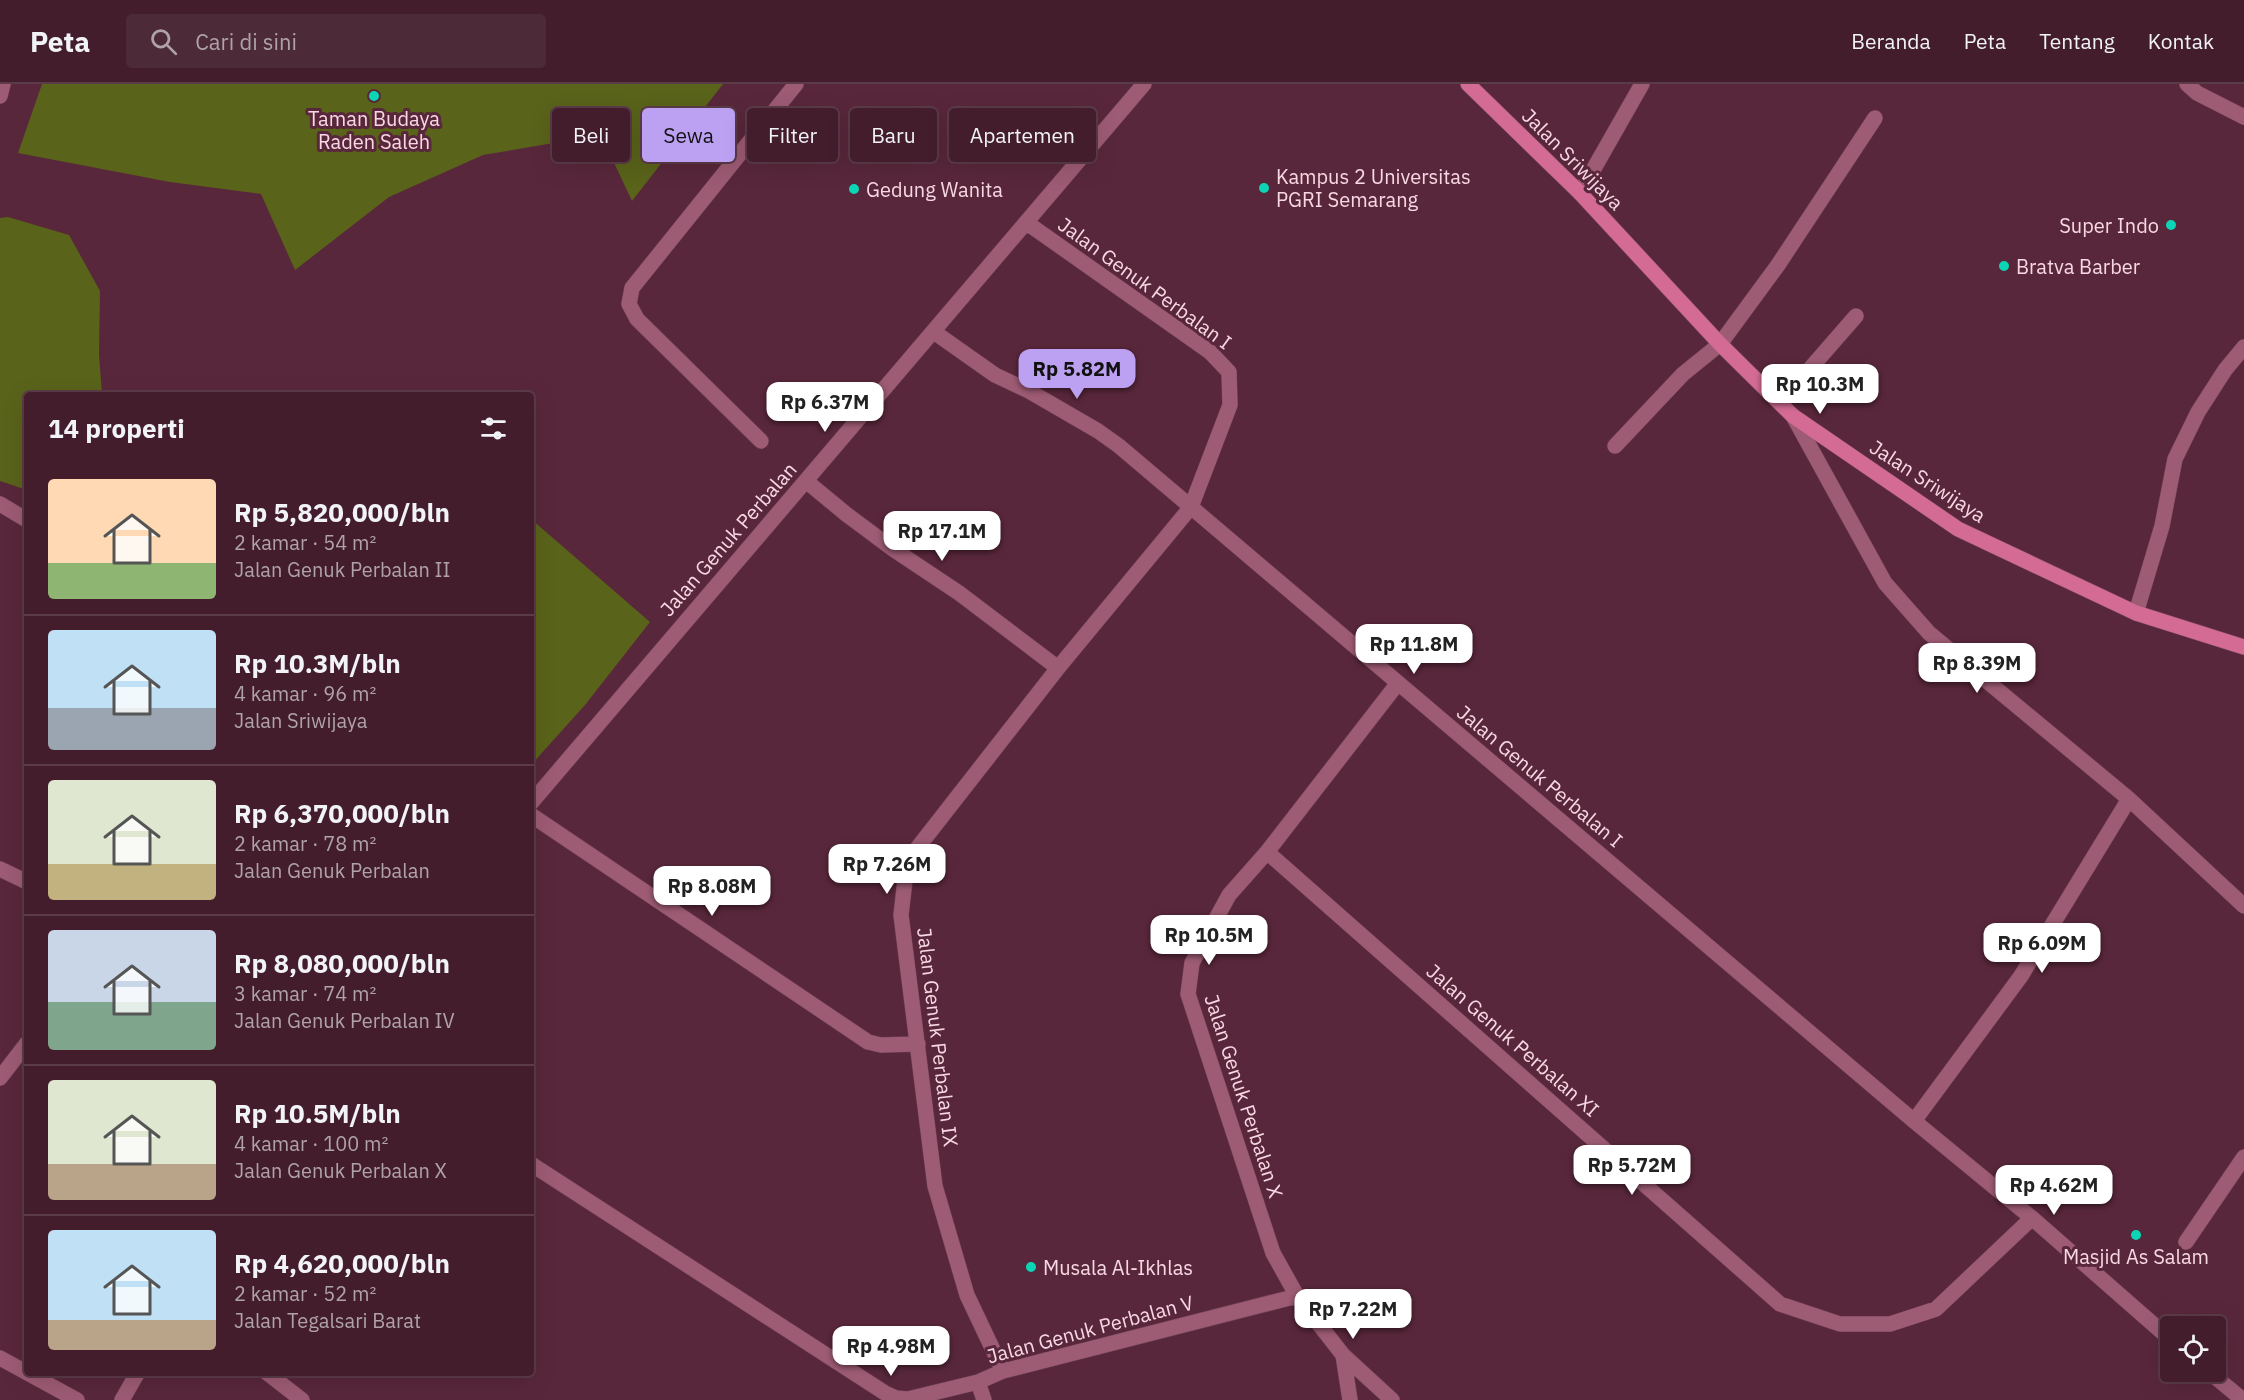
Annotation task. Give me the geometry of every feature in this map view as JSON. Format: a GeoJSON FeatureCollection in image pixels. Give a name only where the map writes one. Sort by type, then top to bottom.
{"type":"FeatureCollection","features":[{"type":"Feature","properties":{"kind":"main road","name":"Jalan Sriwijaya"},"geometry":{"type":"LineString","coordinates":[[1468,84],[1580,193],[1720,344],[1792,416],[1958,528],[2136,613],[2244,647]]}},
{"type":"Feature","properties":{"kind":"street"},"geometry":{"type":"LineString","coordinates":[[0,96],[3,84]]}},
{"type":"Feature","properties":{"kind":"street"},"geometry":{"type":"LineString","coordinates":[[761,441],[637,319],[629,304],[632,288],[796,84]]}},
{"type":"Feature","properties":{"kind":"street","name":"Jalan Genuk Perbalan"},"geometry":{"type":"LineString","coordinates":[[534,798],[1144,84]]}},
{"type":"Feature","properties":{"kind":"street"},"geometry":{"type":"LineString","coordinates":[[1580,193],[1642,84]]}},
{"type":"Feature","properties":{"kind":"street"},"geometry":{"type":"LineString","coordinates":[[2187,84],[2197,93],[2244,117]]}},
{"type":"Feature","properties":{"kind":"street"},"geometry":{"type":"LineString","coordinates":[[1615,447],[1683,374],[1720,344],[1778,265],[1875,118]]}},
{"type":"Feature","properties":{"kind":"street","name":"Jalan Genuk Perbalan I"},"geometry":{"type":"LineString","coordinates":[[1027,223],[1210,352],[1228,372],[1230,405],[1191,507],[1914,1121],[2032,1218],[2160,1330]]}},
{"type":"Feature","properties":{"kind":"street"},"geometry":{"type":"LineString","coordinates":[[1780,403],[1856,316]]}},
{"type":"Feature","properties":{"kind":"street"},"geometry":{"type":"LineString","coordinates":[[934,332],[972,361],[995,375],[1029,391],[1098,431],[1191,507]]}},
{"type":"Feature","properties":{"kind":"street"},"geometry":{"type":"LineString","coordinates":[[2136,613],[2162,526],[2175,459],[2198,412],[2225,370],[2244,347]]}},
{"type":"Feature","properties":{"kind":"street"},"geometry":{"type":"LineString","coordinates":[[1792,416],[1885,583],[1929,633],[2129,798],[2244,906]]}},
{"type":"Feature","properties":{"kind":"street"},"geometry":{"type":"LineString","coordinates":[[806,481],[893,549],[959,593],[1058,668]]}},
{"type":"Feature","properties":{"kind":"street"},"geometry":{"type":"LineString","coordinates":[[0,504],[24,518]]}},
{"type":"Feature","properties":{"kind":"street","name":"Jalan Genuk Perbalan IX"},"geometry":{"type":"LineString","coordinates":[[1003,1371],[967,1295],[935,1186],[913,1045],[901,915],[905,880],[915,851],[1058,668],[1191,507]]}},
{"type":"Feature","properties":{"kind":"street","name":"Jalan Genuk Perbalan X"},"geometry":{"type":"LineString","coordinates":[[1392,1400],[1343,1355],[1297,1296],[1273,1252],[1188,994],[1192,963],[1229,895],[1267,852],[1398,683]]}},
{"type":"Feature","properties":{"kind":"street"},"geometry":{"type":"LineString","coordinates":[[1914,1121],[2021,976],[2129,798]]}},
{"type":"Feature","properties":{"kind":"street"},"geometry":{"type":"LineString","coordinates":[[534,816],[868,1042],[881,1045],[913,1045]]}},
{"type":"Feature","properties":{"kind":"street","name":"Jalan Genuk Perbalan XI"},"geometry":{"type":"LineString","coordinates":[[1267,852],[1780,1304],[1840,1324],[1890,1324],[1936,1309],[2032,1218]]}},
{"type":"Feature","properties":{"kind":"street"},"geometry":{"type":"LineString","coordinates":[[0,869],[24,881]]}},
{"type":"Feature","properties":{"kind":"street"},"geometry":{"type":"LineString","coordinates":[[0,1078],[24,1047]]}},
{"type":"Feature","properties":{"kind":"street"},"geometry":{"type":"LineString","coordinates":[[2186,1242],[2244,1156]]}},
{"type":"Feature","properties":{"kind":"street","name":"Jalan Genuk Perbalan V"},"geometry":{"type":"LineString","coordinates":[[534,1166],[896,1398],[909,1399],[978,1382],[1003,1371],[1297,1296]]}},
{"type":"Feature","properties":{"kind":"street"},"geometry":{"type":"LineString","coordinates":[[1343,1355],[1350,1400]]}},
{"type":"Feature","properties":{"kind":"street"},"geometry":{"type":"LineString","coordinates":[[0,1358],[24,1371]]}},
{"type":"Feature","properties":{"kind":"street"},"geometry":{"type":"LineString","coordinates":[[33,1376],[77,1400]]}},
{"type":"Feature","properties":{"kind":"street"},"geometry":{"type":"LineString","coordinates":[[122,1400],[136,1376]]}},
{"type":"Feature","properties":{"kind":"street"},"geometry":{"type":"LineString","coordinates":[[272,1376],[302,1400]]}},
{"type":"Feature","properties":{"kind":"street"},"geometry":{"type":"LineString","coordinates":[[978,1382],[984,1400]]}},
{"type":"Feature","properties":{"kind":"street"},"geometry":{"type":"LineString","coordinates":[[2221,1382],[2243,1400]]}},
{"type":"Feature","properties":{"kind":"green space"},"geometry":{"type":"Polygon","coordinates":[[[42,84],[723,84],[704,108],[642,108],[642,162],[662,162],[632,201],[614,162],[630,162],[630,108],[552,108],[552,143],[483,155],[389,197],[295,270],[261,194],[170,182],[18,153],[42,84]]]}},
{"type":"Feature","properties":{"kind":"green space"},"geometry":{"type":"Polygon","coordinates":[[[8,217],[69,235],[100,291],[99,355],[102,392],[24,392],[24,489],[0,481],[0,218],[8,217]]]}},
{"type":"Feature","properties":{"kind":"green space"},"geometry":{"type":"Polygon","coordinates":[[[534,522],[650,622],[585,705],[534,762],[534,522]]]}},
{"type":"Feature","properties":{"kind":"place","name":"Taman Budaya Raden Saleh"},"geometry":{"type":"Point","coordinates":[374,96]}},
{"type":"Feature","properties":{"kind":"place","name":"Kampus 2 Universitas PGRI Semarang"},"geometry":{"type":"Point","coordinates":[1264,188]}},
{"type":"Feature","properties":{"kind":"place","name":"Gedung Wanita"},"geometry":{"type":"Point","coordinates":[854,189]}},
{"type":"Feature","properties":{"kind":"place","name":"Super Indo"},"geometry":{"type":"Point","coordinates":[2171,225]}},
{"type":"Feature","properties":{"kind":"place","name":"Bratva Barber"},"geometry":{"type":"Point","coordinates":[2004,266]}},
{"type":"Feature","properties":{"kind":"place","name":"Masjid As Salam"},"geometry":{"type":"Point","coordinates":[2136,1235]}},
{"type":"Feature","properties":{"kind":"place","name":"Musala Al-Ikhlas"},"geometry":{"type":"Point","coordinates":[1031,1267]}}]}
